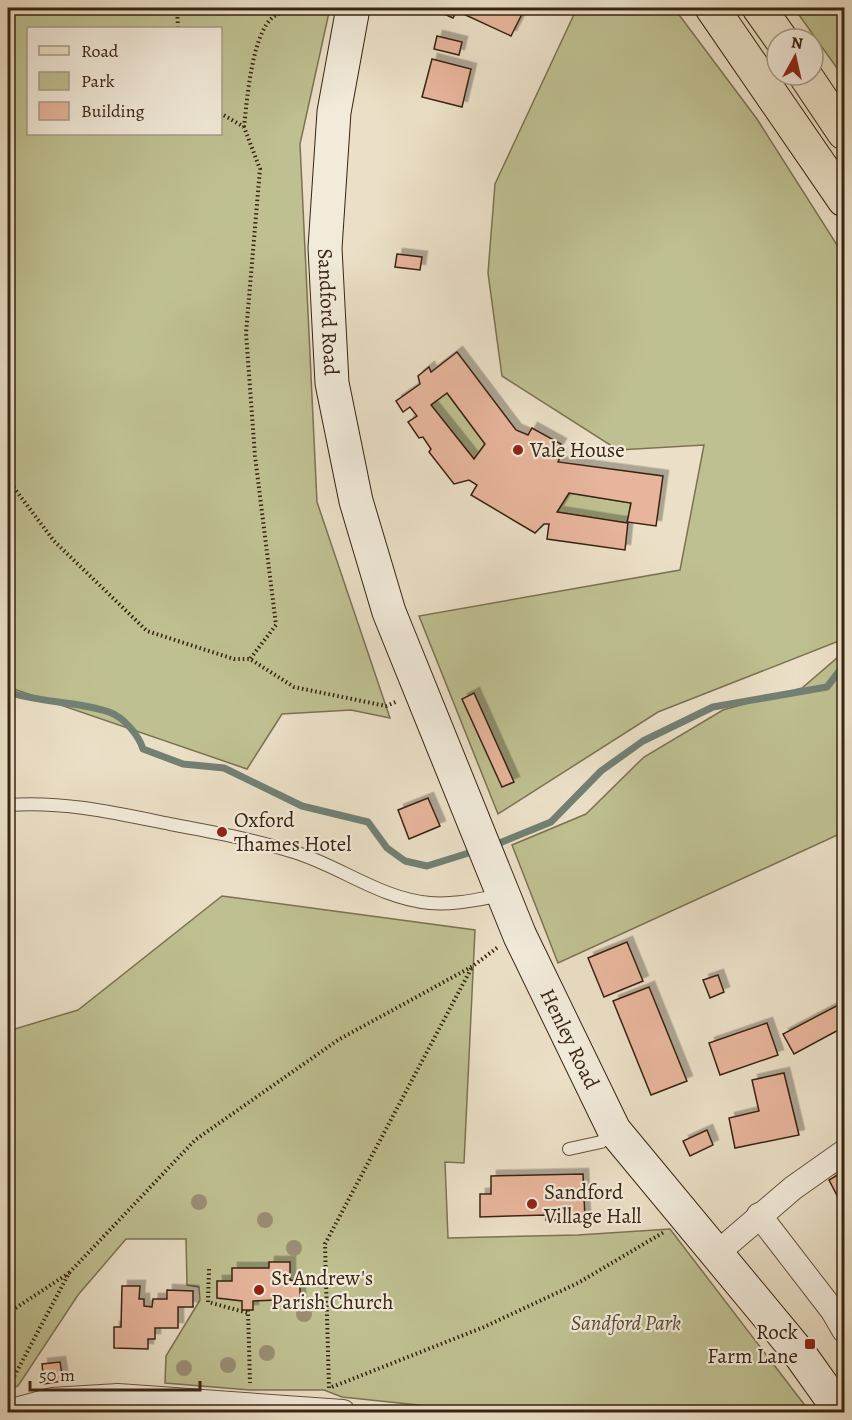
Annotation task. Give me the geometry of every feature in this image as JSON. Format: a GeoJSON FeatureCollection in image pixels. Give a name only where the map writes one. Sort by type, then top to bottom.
{"type":"FeatureCollection","features":[{"type":"Feature","properties":{"kind":"main road"},"geometry":{"type":"LineString","coordinates":[[712,8],[844,200]]}},
{"type":"Feature","properties":{"kind":"main road"},"geometry":{"type":"LineString","coordinates":[[759,8],[772,27]]}},
{"type":"Feature","properties":{"kind":"main road"},"geometry":{"type":"LineString","coordinates":[[814,87],[844,133]]}},
{"type":"Feature","properties":{"kind":"street","name":"Sandford Road"},"geometry":{"type":"LineString","coordinates":[[353,9],[334,112],[325,248],[332,383],[356,501],[389,612]]}},
{"type":"Feature","properties":{"kind":"street","name":"Henley Road"},"geometry":{"type":"LineString","coordinates":[[389,612],[419,692],[520,936],[614,1130],[799,1353],[841,1413]]}},
{"type":"Feature","properties":{"kind":"street"},"geometry":{"type":"LineString","coordinates":[[716,1254],[759,1215],[844,1152]]}},
{"type":"Feature","properties":{"kind":"street"},"geometry":{"type":"LineString","coordinates":[[759,1215],[833,1311],[844,1330]]}},
{"type":"Feature","properties":{"kind":"street"},"geometry":{"type":"LineString","coordinates":[[8,1412],[52,1400],[118,1396],[249,1405],[334,1404]]}},
{"type":"Feature","properties":{"kind":"lane"},"geometry":{"type":"LineString","coordinates":[[8,805],[51,803],[96,809],[212,832],[296,852],[383,891],[429,903],[457,903],[504,895]]}},
{"type":"Feature","properties":{"kind":"lane"},"geometry":{"type":"LineString","coordinates":[[569,1149],[601,1142],[614,1130]]}},
{"type":"Feature","properties":{"kind":"path"},"geometry":{"type":"LineString","coordinates":[[177,8],[178,27]]}},
{"type":"Feature","properties":{"kind":"path"},"geometry":{"type":"LineString","coordinates":[[250,8],[278,14],[353,9]]}},
{"type":"Feature","properties":{"kind":"path"},"geometry":{"type":"LineString","coordinates":[[250,658],[276,625],[255,456],[246,333],[260,169],[244,127],[250,81],[262,27],[278,14]]}},
{"type":"Feature","properties":{"kind":"path"},"geometry":{"type":"LineString","coordinates":[[222,114],[244,127]]}},
{"type":"Feature","properties":{"kind":"path"},"geometry":{"type":"LineString","coordinates":[[8,480],[54,541],[147,631],[234,659],[250,658],[294,687],[386,706],[419,692]]}},
{"type":"Feature","properties":{"kind":"path"},"geometry":{"type":"LineString","coordinates":[[8,1313],[69,1273],[195,1140],[338,1040],[472,966],[492,951],[520,936]]}},
{"type":"Feature","properties":{"kind":"path"},"geometry":{"type":"LineString","coordinates":[[472,966],[325,1244],[334,1404],[484,1327],[578,1283],[670,1229],[683,1213]]}},
{"type":"Feature","properties":{"kind":"path"},"geometry":{"type":"LineString","coordinates":[[209,1269],[208,1302],[248,1312],[249,1405]]}},
{"type":"Feature","properties":{"kind":"path"},"geometry":{"type":"LineString","coordinates":[[8,1389],[69,1273]]}},
{"type":"Feature","properties":{"kind":"green space"},"geometry":{"type":"Polygon","coordinates":[[[8,8],[330,8],[300,144],[317,502],[390,718],[351,710],[282,714],[247,769],[8,687],[8,8]]]}},
{"type":"Feature","properties":{"kind":"green space"},"geometry":{"type":"Polygon","coordinates":[[[577,8],[674,8],[757,119],[844,256],[844,639],[658,712],[498,814],[419,616],[680,570],[704,445],[618,450],[502,376],[488,273],[495,184],[577,8]]]}},
{"type":"Feature","properties":{"kind":"green space"},"geometry":{"type":"Polygon","coordinates":[[[794,8],[844,8],[844,78],[825,51],[825,27],[808,27],[794,8]]]}},
{"type":"Feature","properties":{"kind":"green space"},"geometry":{"type":"Polygon","coordinates":[[[447,393],[485,444],[474,459],[431,405],[447,393]]]}},
{"type":"Feature","properties":{"kind":"green space"},"geometry":{"type":"Polygon","coordinates":[[[569,493],[631,503],[627,523],[557,512],[569,493]]]}},
{"type":"Feature","properties":{"kind":"green space"},"geometry":{"type":"Polygon","coordinates":[[[844,652],[844,832],[558,963],[512,845],[586,814],[644,757],[723,710],[802,688],[844,652]]]}},
{"type":"Feature","properties":{"kind":"green space","name":"Sandford Park"},"geometry":{"type":"Polygon","coordinates":[[[222,896],[475,930],[464,1163],[445,1162],[448,1238],[578,1235],[670,1229],[810,1412],[485,1412],[342,1397],[324,1390],[250,1390],[165,1383],[166,1356],[200,1300],[199,1287],[187,1285],[186,1239],[126,1239],[78,1295],[18,1386],[8,1390],[8,1031],[78,1010],[222,896]]]}},
{"type":"Feature","properties":{"kind":"building"},"geometry":{"type":"Polygon","coordinates":[[[431,8],[525,8],[511,36],[457,11],[453,18],[431,8]]]}},
{"type":"Feature","properties":{"kind":"building"},"geometry":{"type":"Polygon","coordinates":[[[437,36],[462,42],[459,55],[434,49],[437,36]]]}},
{"type":"Feature","properties":{"kind":"building"},"geometry":{"type":"Polygon","coordinates":[[[432,59],[471,69],[462,107],[422,97],[432,59]]]}},
{"type":"Feature","properties":{"kind":"building"},"geometry":{"type":"Polygon","coordinates":[[[397,254],[422,257],[420,270],[395,267],[397,254]]]}},
{"type":"Feature","properties":{"kind":"building","name":"Vale House"},"geometry":{"type":"Polygon","coordinates":[[[457,352],[516,430],[528,435],[532,428],[561,444],[556,452],[561,455],[558,462],[663,476],[656,526],[628,522],[625,550],[547,539],[549,524],[544,524],[535,533],[471,495],[477,485],[469,480],[454,484],[429,452],[431,449],[423,437],[419,438],[408,422],[417,416],[410,407],[403,412],[396,401],[420,384],[418,376],[429,367],[431,372],[457,352]],[[447,393],[431,405],[474,459],[485,444],[447,393]],[[569,493],[557,512],[627,523],[631,503],[569,493]]]}},
{"type":"Feature","properties":{"kind":"building"},"geometry":{"type":"Polygon","coordinates":[[[474,693],[514,782],[502,787],[462,699],[474,693]]]}},
{"type":"Feature","properties":{"kind":"building"},"geometry":{"type":"Polygon","coordinates":[[[428,798],[440,826],[409,839],[398,810],[428,798]]]}},
{"type":"Feature","properties":{"kind":"building"},"geometry":{"type":"Polygon","coordinates":[[[627,942],[643,981],[604,997],[588,958],[627,942]]]}},
{"type":"Feature","properties":{"kind":"building"},"geometry":{"type":"Polygon","coordinates":[[[718,975],[724,992],[710,998],[703,980],[718,975]]]}},
{"type":"Feature","properties":{"kind":"building"},"geometry":{"type":"Polygon","coordinates":[[[649,987],[687,1081],[651,1095],[613,1001],[649,987]]]}},
{"type":"Feature","properties":{"kind":"building"},"geometry":{"type":"Polygon","coordinates":[[[844,1002],[844,1027],[794,1054],[783,1034],[844,1002]]]}},
{"type":"Feature","properties":{"kind":"building"},"geometry":{"type":"Polygon","coordinates":[[[767,1023],[778,1055],[720,1075],[709,1043],[767,1023]]]}},
{"type":"Feature","properties":{"kind":"building"},"geometry":{"type":"Polygon","coordinates":[[[784,1073],[799,1135],[735,1148],[729,1118],[759,1111],[752,1080],[784,1073]]]}},
{"type":"Feature","properties":{"kind":"building"},"geometry":{"type":"Polygon","coordinates":[[[707,1130],[713,1145],[690,1156],[683,1141],[707,1130]]]}},
{"type":"Feature","properties":{"kind":"building"},"geometry":{"type":"Polygon","coordinates":[[[844,1171],[844,1209],[829,1180],[844,1171]]]}},
{"type":"Feature","properties":{"kind":"building","name":"Sandford Village Hall"},"geometry":{"type":"Polygon","coordinates":[[[583,1174],[585,1219],[546,1220],[546,1215],[480,1217],[480,1194],[491,1194],[491,1176],[583,1174]]]}},
{"type":"Feature","properties":{"kind":"building","name":"St Andrew's Parish Church"},"geometry":{"type":"Polygon","coordinates":[[[269,1262],[290,1262],[290,1280],[300,1281],[300,1299],[253,1301],[253,1310],[242,1310],[242,1301],[217,1298],[217,1281],[232,1281],[232,1268],[269,1268],[269,1262]]]}},
{"type":"Feature","properties":{"kind":"building"},"geometry":{"type":"Polygon","coordinates":[[[122,1286],[140,1286],[139,1299],[144,1299],[144,1306],[152,1307],[153,1299],[167,1299],[167,1290],[193,1291],[193,1307],[178,1307],[178,1328],[155,1328],[155,1339],[148,1339],[148,1349],[114,1348],[114,1327],[121,1327],[122,1286]]]}},
{"type":"Feature","properties":{"kind":"building"},"geometry":{"type":"Polygon","coordinates":[[[60,1362],[63,1381],[44,1384],[42,1364],[60,1362]]]}},
{"type":"Feature","properties":{"kind":"waterway"},"geometry":{"type":"LineString","coordinates":[[492,846],[551,822],[601,771],[643,741],[713,707],[827,687],[844,665]]}},
{"type":"Feature","properties":{"kind":"waterway"},"geometry":{"type":"LineString","coordinates":[[8,692],[20,696],[97,708],[115,714],[130,728],[143,749],[183,764],[224,768],[302,806],[368,822],[387,848],[405,861],[427,866],[475,851]]}},
{"type":"Feature","properties":{"kind":"place","name":"Vale House"},"geometry":{"type":"Point","coordinates":[518,450]}},
{"type":"Feature","properties":{"kind":"place","name":"Oxford Thames Hotel"},"geometry":{"type":"Point","coordinates":[222,832]}},
{"type":"Feature","properties":{"kind":"place","name":"Sandford Village Hall"},"geometry":{"type":"Point","coordinates":[532,1204]}},
{"type":"Feature","properties":{"kind":"place","name":"St Andrew's Parish Church"},"geometry":{"type":"Point","coordinates":[259,1290]}},
{"type":"Feature","properties":{"kind":"place","name":"Rock Farm Lane"},"geometry":{"type":"Point","coordinates":[810,1344]}}]}
